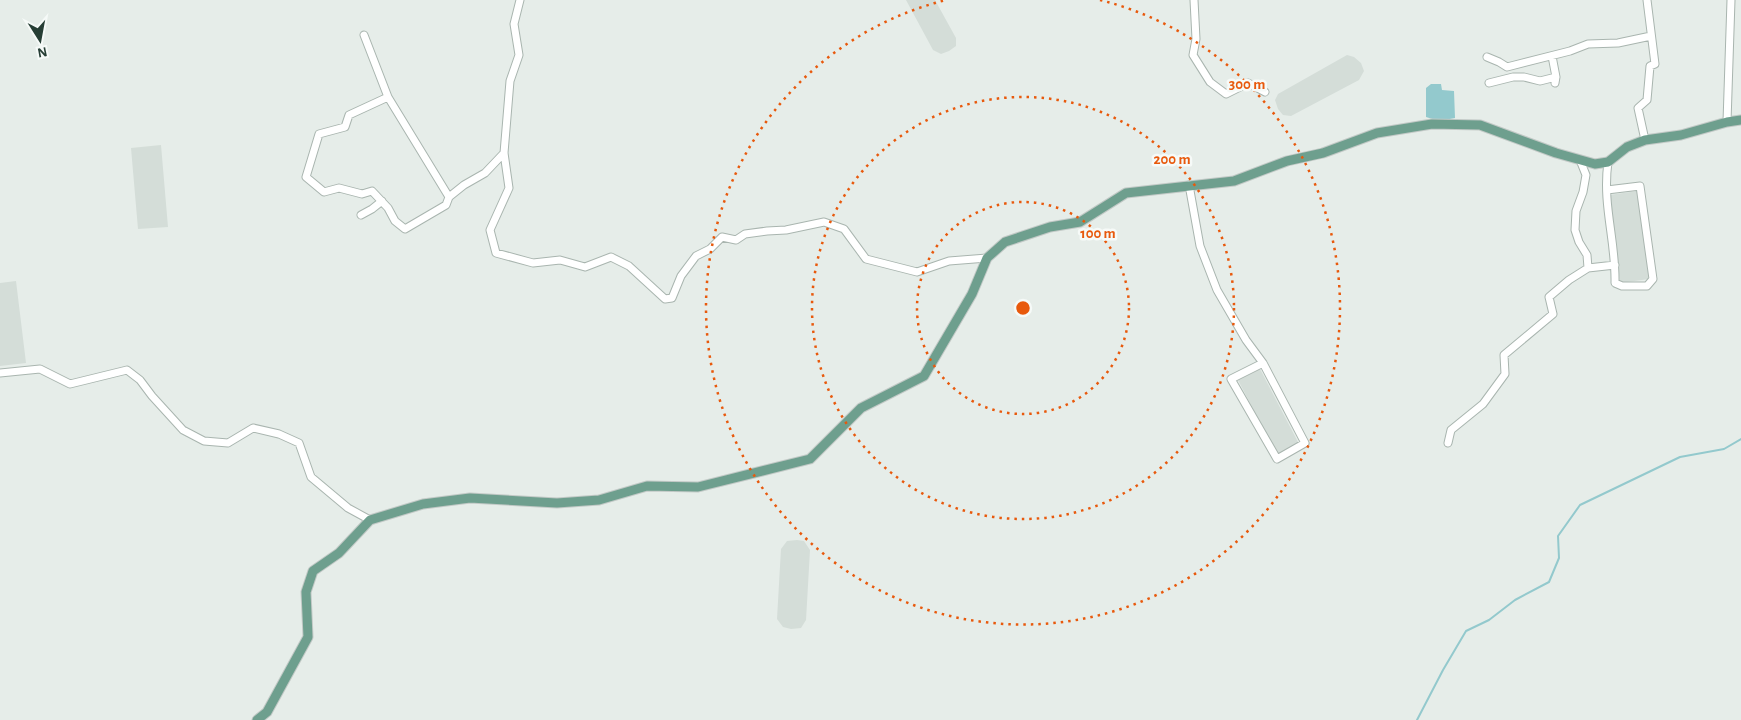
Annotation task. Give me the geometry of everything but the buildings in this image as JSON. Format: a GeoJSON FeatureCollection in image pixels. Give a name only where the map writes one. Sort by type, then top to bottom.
{"type":"FeatureCollection","features":[{"type":"Feature","properties":{"kind":"main road"},"geometry":{"type":"LineString","coordinates":[[257,720],[267,712],[308,637],[306,592],[314,571],[339,552],[370,520],[423,504],[470,498],[557,503],[599,500],[647,486],[698,487],[810,459],[861,408],[924,376],[972,294],[987,258],[1005,242],[1050,227],[1080,222],[1126,193],[1234,181],[1287,161],[1323,153],[1377,132],[1432,124],[1480,125],[1556,154],[1595,164],[1608,162],[1627,147],[1646,140],[1681,135],[1741,120]]}},
{"type":"Feature","properties":{"kind":"street"},"geometry":{"type":"LineString","coordinates":[[520,0],[514,24],[519,55],[510,80],[504,153],[509,188],[490,230],[496,253],[533,263],[560,260],[585,267],[611,257],[630,266],[665,299],[672,298],[681,276],[696,256],[710,249],[722,237],[736,240],[745,234],[786,230],[824,222],[844,229],[866,259],[917,272],[949,261],[987,258]]}},
{"type":"Feature","properties":{"kind":"street"},"geometry":{"type":"LineString","coordinates":[[1194,0],[1196,39],[1193,55],[1210,82],[1226,94],[1248,83],[1265,92]]}},
{"type":"Feature","properties":{"kind":"street"},"geometry":{"type":"LineString","coordinates":[[1646,140],[1638,108],[1647,100],[1650,66],[1655,64],[1647,0]]}},
{"type":"Feature","properties":{"kind":"street"},"geometry":{"type":"LineString","coordinates":[[1727,122],[1731,0]]}},
{"type":"Feature","properties":{"kind":"street"},"geometry":{"type":"LineString","coordinates":[[364,35],[388,97],[449,197]]}},
{"type":"Feature","properties":{"kind":"street"},"geometry":{"type":"LineString","coordinates":[[1487,57],[1507,67],[1570,51],[1588,44],[1618,43],[1651,36]]}},
{"type":"Feature","properties":{"kind":"street"},"geometry":{"type":"LineString","coordinates":[[1489,83],[1513,77],[1524,77],[1540,81],[1555,80],[1552,56]]}},
{"type":"Feature","properties":{"kind":"street"},"geometry":{"type":"LineString","coordinates":[[388,97],[349,115],[345,127],[319,134],[306,178],[324,192],[339,188],[362,194],[372,191],[388,208],[396,221],[405,228],[446,205],[449,197],[464,185],[485,173],[504,153]]}},
{"type":"Feature","properties":{"kind":"street"},"geometry":{"type":"LineString","coordinates":[[1580,160],[1586,175],[1583,192],[1576,211],[1575,230],[1587,255],[1588,268]]}},
{"type":"Feature","properties":{"kind":"street"},"geometry":{"type":"LineString","coordinates":[[1607,190],[1640,186],[1653,279],[1647,286],[1622,286],[1615,282],[1616,265],[1607,214],[1606,177],[1608,162]]}},
{"type":"Feature","properties":{"kind":"street"},"geometry":{"type":"LineString","coordinates":[[1189,185],[1200,246],[1217,290],[1246,340],[1264,363],[1304,443],[1277,459],[1231,379],[1264,363]]}},
{"type":"Feature","properties":{"kind":"street"},"geometry":{"type":"LineString","coordinates":[[361,214],[372,209],[382,201]]}},
{"type":"Feature","properties":{"kind":"street"},"geometry":{"type":"LineString","coordinates":[[1448,443],[1452,430],[1483,404],[1505,374],[1504,355],[1553,314],[1549,297],[1569,280],[1588,268],[1616,265]]}},
{"type":"Feature","properties":{"kind":"street"},"geometry":{"type":"LineString","coordinates":[[0,373],[40,369],[70,384],[127,370],[140,380],[183,430],[204,440],[228,443],[254,428],[279,434],[299,443],[310,477],[348,508],[370,520]]}},
{"type":"Feature","properties":{"kind":"shaded area"},"geometry":{"type":"Polygon","coordinates":[[[906,0],[935,0],[956,38],[956,46],[941,54],[933,50],[906,0]]]}},
{"type":"Feature","properties":{"kind":"shaded area"},"geometry":{"type":"Polygon","coordinates":[[[1347,55],[1354,57],[1361,63],[1364,71],[1359,80],[1291,116],[1283,115],[1278,109],[1275,100],[1278,94],[1347,55]]]}},
{"type":"Feature","properties":{"kind":"shaded area"},"geometry":{"type":"Polygon","coordinates":[[[161,145],[168,227],[138,229],[131,148],[161,145]]]}},
{"type":"Feature","properties":{"kind":"shaded area"},"geometry":{"type":"Polygon","coordinates":[[[1638,191],[1649,279],[1620,283],[1609,195],[1638,191]]]}},
{"type":"Feature","properties":{"kind":"shaded area"},"geometry":{"type":"Polygon","coordinates":[[[16,281],[26,363],[0,366],[0,283],[16,281]]]}},
{"type":"Feature","properties":{"kind":"shaded area"},"geometry":{"type":"Polygon","coordinates":[[[1260,369],[1299,444],[1277,455],[1238,380],[1260,369]]]}},
{"type":"Feature","properties":{"kind":"shaded area"},"geometry":{"type":"Polygon","coordinates":[[[787,541],[804,541],[810,550],[806,620],[801,628],[791,629],[783,627],[777,619],[781,549],[787,541]]]}},
{"type":"Feature","properties":{"kind":"water"},"geometry":{"type":"Polygon","coordinates":[[[1431,84],[1441,84],[1442,90],[1454,91],[1455,118],[1439,121],[1426,117],[1426,88],[1431,84]]]}},
{"type":"Feature","properties":{"kind":"waterway"},"geometry":{"type":"LineString","coordinates":[[1417,720],[1466,631],[1489,620],[1515,600],[1549,582],[1559,558],[1558,536],[1580,505],[1680,457],[1724,449],[1741,439]]}}]}
